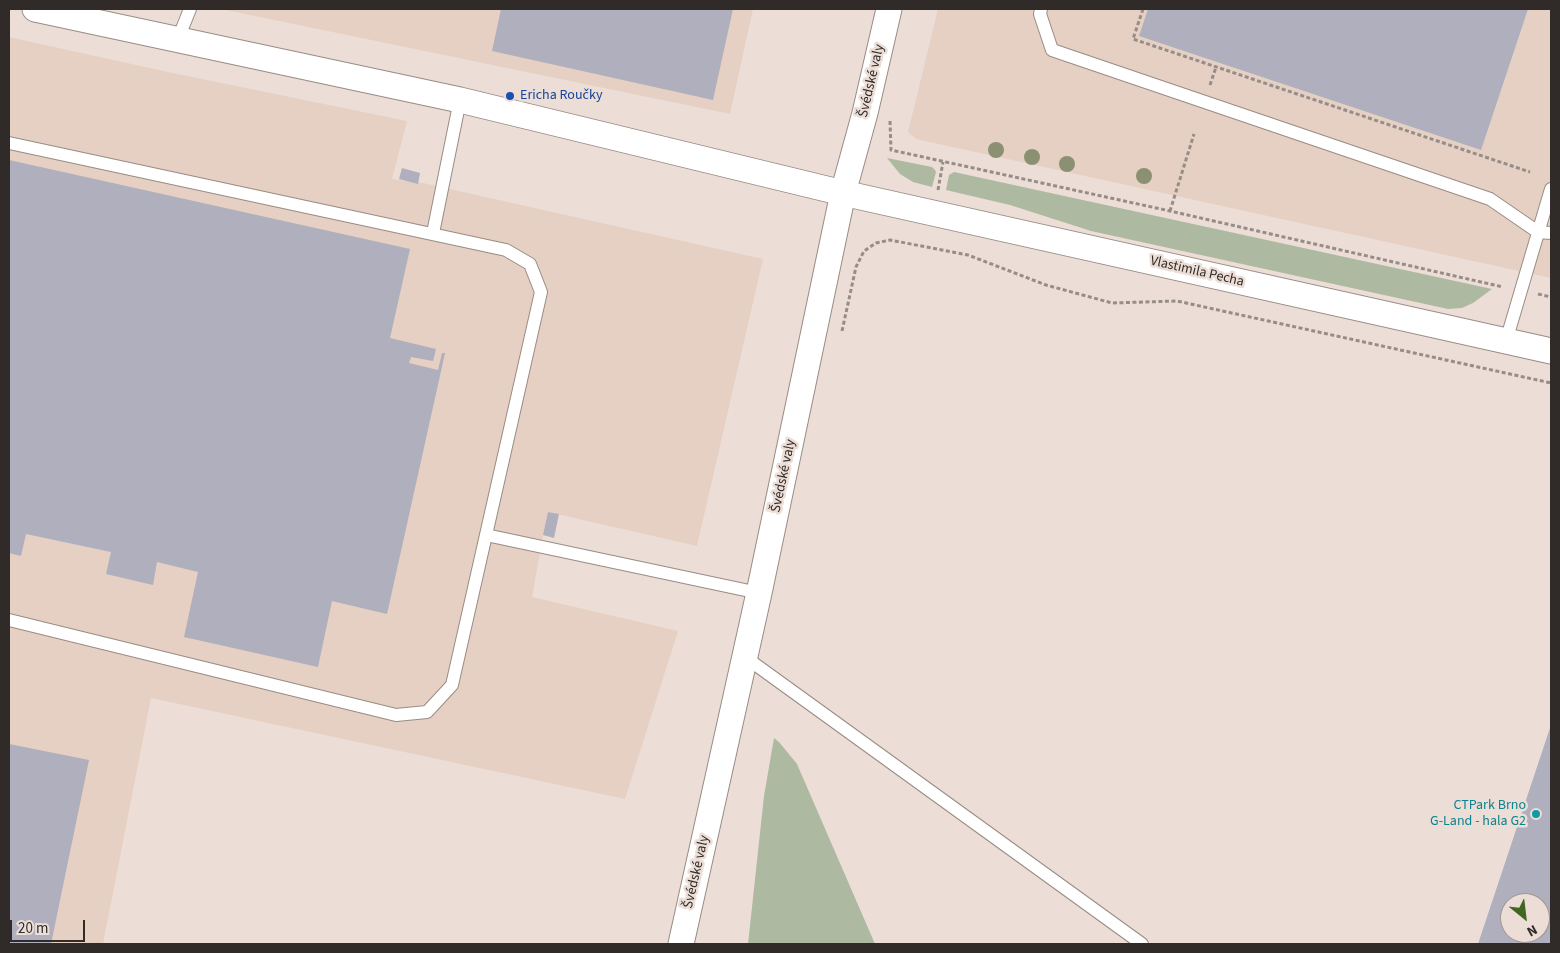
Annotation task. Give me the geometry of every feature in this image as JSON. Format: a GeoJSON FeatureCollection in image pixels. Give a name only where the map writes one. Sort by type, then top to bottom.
{"type":"FeatureCollection","features":[{"type":"Feature","properties":{"kind":"street"},"geometry":{"type":"LineString","coordinates":[[35,9],[460,100],[843,193]]}},
{"type":"Feature","properties":{"kind":"street","name":"Švédské valy"},"geometry":{"type":"LineString","coordinates":[[681,944],[759,593],[843,193],[866,113],[889,9]]}},
{"type":"Feature","properties":{"kind":"street","name":"Vlastimila Pecha"},"geometry":{"type":"LineString","coordinates":[[843,193],[1551,351]]}},
{"type":"Feature","properties":{"kind":"lane"},"geometry":{"type":"LineString","coordinates":[[178,40],[190,9]]}},
{"type":"Feature","properties":{"kind":"lane"},"geometry":{"type":"LineString","coordinates":[[1042,9],[1040,14],[1052,50],[1490,199],[1545,233]]}},
{"type":"Feature","properties":{"kind":"lane"},"geometry":{"type":"LineString","coordinates":[[433,233],[460,100]]}},
{"type":"Feature","properties":{"kind":"lane"},"geometry":{"type":"LineString","coordinates":[[9,143],[506,250],[530,264],[541,292],[452,685],[427,712],[396,715],[9,620]]}},
{"type":"Feature","properties":{"kind":"lane"},"geometry":{"type":"LineString","coordinates":[[1506,341],[1521,291],[1545,233],[1551,189]]}},
{"type":"Feature","properties":{"kind":"lane"},"geometry":{"type":"LineString","coordinates":[[486,536],[759,593]]}},
{"type":"Feature","properties":{"kind":"lane"},"geometry":{"type":"LineString","coordinates":[[745,657],[1142,944]]}},
{"type":"Feature","properties":{"kind":"path"},"geometry":{"type":"LineString","coordinates":[[1143,9],[1133,39],[1530,172]]}},
{"type":"Feature","properties":{"kind":"path"},"geometry":{"type":"LineString","coordinates":[[1209,88],[1216,67]]}},
{"type":"Feature","properties":{"kind":"path"},"geometry":{"type":"LineString","coordinates":[[866,113],[890,121],[891,150],[1551,297]]}},
{"type":"Feature","properties":{"kind":"path"},"geometry":{"type":"LineString","coordinates":[[1170,211],[1194,134]]}},
{"type":"Feature","properties":{"kind":"path"},"geometry":{"type":"LineString","coordinates":[[841,335],[856,267],[864,251],[876,244],[890,240],[968,255],[1046,285],[1112,303],[1177,301],[1551,383]]}},
{"type":"Feature","properties":{"kind":"shaded area"},"geometry":{"type":"Polygon","coordinates":[[[221,9],[753,9],[730,114],[221,9]]]}},
{"type":"Feature","properties":{"kind":"shaded area"},"geometry":{"type":"Polygon","coordinates":[[[938,9],[1551,9],[1551,278],[916,139],[908,132],[938,9]]]}},
{"type":"Feature","properties":{"kind":"shaded area"},"geometry":{"type":"Polygon","coordinates":[[[9,37],[407,121],[392,179],[423,183],[763,259],[697,546],[548,512],[532,597],[678,631],[625,799],[151,698],[103,944],[9,944],[9,37]]]}},
{"type":"Feature","properties":{"kind":"green space"},"geometry":{"type":"Polygon","coordinates":[[[887,158],[932,167],[936,172],[932,187],[913,182],[900,174],[887,158]]]}},
{"type":"Feature","properties":{"kind":"green space"},"geometry":{"type":"Polygon","coordinates":[[[954,172],[1492,289],[1473,303],[1462,308],[1448,309],[1091,231],[1010,205],[946,190],[949,175],[954,172]]]}},
{"type":"Feature","properties":{"kind":"green space"},"geometry":{"type":"Polygon","coordinates":[[[774,738],[797,764],[875,944],[748,944],[764,796],[774,738]]]}},
{"type":"Feature","properties":{"kind":"building"},"geometry":{"type":"Polygon","coordinates":[[[501,9],[733,9],[713,100],[492,51],[501,9]]]}},
{"type":"Feature","properties":{"kind":"building"},"geometry":{"type":"Polygon","coordinates":[[[1148,9],[1528,9],[1481,150],[1139,36],[1148,9]]]}},
{"type":"Feature","properties":{"kind":"building"},"geometry":{"type":"Polygon","coordinates":[[[9,160],[410,249],[390,338],[436,349],[433,361],[411,357],[409,363],[438,370],[442,353],[445,353],[387,614],[332,601],[318,667],[184,637],[198,572],[157,562],[153,585],[106,574],[111,552],[26,534],[21,556],[9,553],[9,160]]]}},
{"type":"Feature","properties":{"kind":"building"},"geometry":{"type":"Polygon","coordinates":[[[402,168],[420,173],[418,184],[399,179],[402,168]]]}},
{"type":"Feature","properties":{"kind":"building"},"geometry":{"type":"Polygon","coordinates":[[[548,512],[559,514],[554,538],[543,535],[548,512]]]}},
{"type":"Feature","properties":{"kind":"building","name":"CTPark Brno G-Land - hala G2"},"geometry":{"type":"Polygon","coordinates":[[[1551,725],[1551,944],[1478,944],[1551,725]]]}},
{"type":"Feature","properties":{"kind":"building"},"geometry":{"type":"Polygon","coordinates":[[[9,744],[89,760],[51,944],[9,944],[9,744]]]}},
{"type":"Feature","properties":{"kind":"place","name":"Ericha Roučky"},"geometry":{"type":"Point","coordinates":[510,96]}},
{"type":"Feature","properties":{"kind":"place","name":"CTPark Brno G-Land - hala G2"},"geometry":{"type":"Point","coordinates":[1536,814]}}]}
